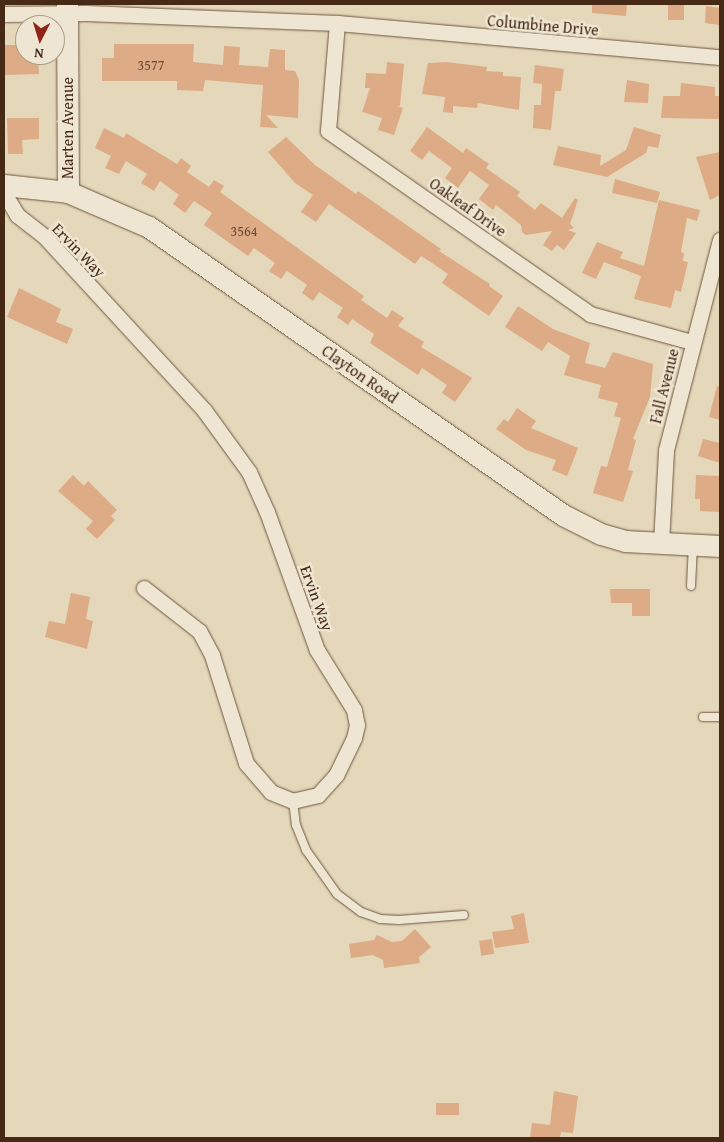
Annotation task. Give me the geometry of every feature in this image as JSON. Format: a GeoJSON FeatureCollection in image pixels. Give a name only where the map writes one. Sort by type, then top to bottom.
{"type":"FeatureCollection","features":[{"type":"Feature","properties":{"kind":"street","name":"Columbine Drive"},"geometry":{"type":"LineString","coordinates":[[4,14],[67,9],[337,23],[720,57]]}},
{"type":"Feature","properties":{"kind":"street","name":"Marten Avenue"},"geometry":{"type":"LineString","coordinates":[[67,9],[68,192]]}},
{"type":"Feature","properties":{"kind":"street","name":"Oakleaf Drive"},"geometry":{"type":"LineString","coordinates":[[337,23],[328,131],[590,314],[692,342]]}},
{"type":"Feature","properties":{"kind":"street","name":"Clayton Road"},"geometry":{"type":"LineString","coordinates":[[4,185],[68,192],[149,227],[564,515],[601,534],[625,541],[720,546]]}},
{"type":"Feature","properties":{"kind":"street","name":"Ervin Way"},"geometry":{"type":"LineString","coordinates":[[4,192],[17,215],[44,236],[204,410],[249,472],[268,512],[317,650],[354,710],[357,725],[336,775],[318,795],[293,801]]}},
{"type":"Feature","properties":{"kind":"street","name":"Fall Avenue"},"geometry":{"type":"LineString","coordinates":[[660,543],[666,450],[692,342],[720,240]]}},
{"type":"Feature","properties":{"kind":"street"},"geometry":{"type":"LineString","coordinates":[[144,588],[199,631],[212,655],[246,763],[271,792],[293,801]]}},
{"type":"Feature","properties":{"kind":"lane"},"geometry":{"type":"LineString","coordinates":[[691,586],[693,545]]}},
{"type":"Feature","properties":{"kind":"lane"},"geometry":{"type":"LineString","coordinates":[[703,716],[720,717]]}},
{"type":"Feature","properties":{"kind":"lane"},"geometry":{"type":"LineString","coordinates":[[293,801],[296,826],[306,850],[337,894],[362,912],[380,919],[399,920],[464,915]]}},
{"type":"Feature","properties":{"kind":"building"},"geometry":{"type":"Polygon","coordinates":[[[592,4],[627,4],[626,16],[592,13],[592,4]]]}},
{"type":"Feature","properties":{"kind":"building"},"geometry":{"type":"Polygon","coordinates":[[[668,4],[684,4],[684,20],[668,20],[668,4]]]}},
{"type":"Feature","properties":{"kind":"building"},"geometry":{"type":"Polygon","coordinates":[[[706,6],[720,8],[720,25],[705,23],[706,6]]]}},
{"type":"Feature","properties":{"kind":"building"},"geometry":{"type":"Polygon","coordinates":[[[114,44],[194,44],[193,62],[223,65],[224,46],[240,47],[239,65],[268,67],[270,49],[285,50],[285,70],[295,71],[299,80],[298,118],[266,115],[278,128],[260,127],[263,85],[205,80],[203,91],[177,90],[177,81],[102,81],[102,58],[114,58],[114,44]]]}},
{"type":"Feature","properties":{"kind":"building"},"geometry":{"type":"Polygon","coordinates":[[[4,45],[15,45],[15,65],[39,65],[39,74],[5,75],[4,45]]]}},
{"type":"Feature","properties":{"kind":"building"},"geometry":{"type":"Polygon","coordinates":[[[387,62],[404,64],[400,106],[397,106],[403,108],[394,135],[378,130],[382,118],[362,112],[370,88],[365,88],[366,73],[386,74],[387,62]]]}},
{"type":"Feature","properties":{"kind":"building"},"geometry":{"type":"Polygon","coordinates":[[[446,62],[487,67],[486,71],[503,72],[503,76],[521,77],[519,110],[478,103],[477,108],[453,106],[453,113],[443,112],[445,97],[422,94],[428,63],[446,62]]]}},
{"type":"Feature","properties":{"kind":"building"},"geometry":{"type":"Polygon","coordinates":[[[535,65],[564,69],[561,91],[555,91],[551,130],[533,128],[534,105],[541,105],[542,84],[533,83],[535,65]]]}},
{"type":"Feature","properties":{"kind":"building"},"geometry":{"type":"Polygon","coordinates":[[[627,80],[649,84],[648,103],[624,102],[627,80]]]}},
{"type":"Feature","properties":{"kind":"building"},"geometry":{"type":"Polygon","coordinates":[[[681,83],[715,87],[715,96],[720,96],[720,119],[661,118],[663,96],[680,96],[681,83]]]}},
{"type":"Feature","properties":{"kind":"building"},"geometry":{"type":"Polygon","coordinates":[[[7,118],[39,118],[39,139],[22,140],[23,154],[8,154],[7,118]]]}},
{"type":"Feature","properties":{"kind":"building"},"geometry":{"type":"Polygon","coordinates":[[[427,127],[463,153],[466,148],[489,164],[486,168],[520,192],[517,196],[535,210],[541,203],[562,218],[575,198],[578,200],[570,224],[574,228],[568,230],[576,233],[564,250],[557,245],[552,251],[543,245],[552,231],[526,235],[522,232],[521,225],[496,205],[493,210],[479,199],[489,185],[470,171],[458,188],[445,178],[452,168],[429,151],[422,160],[410,151],[427,127]]]}},
{"type":"Feature","properties":{"kind":"building"},"geometry":{"type":"Polygon","coordinates":[[[634,127],[661,135],[658,148],[648,146],[646,153],[607,177],[553,165],[558,146],[601,155],[600,166],[626,150],[634,127]]]}},
{"type":"Feature","properties":{"kind":"building"},"geometry":{"type":"Polygon","coordinates":[[[104,128],[124,138],[126,133],[177,164],[181,158],[191,166],[187,172],[209,187],[214,180],[224,186],[220,192],[364,296],[361,300],[387,318],[392,310],[404,318],[398,326],[424,342],[421,347],[472,378],[455,402],[442,393],[447,385],[422,368],[418,375],[370,343],[374,334],[352,319],[348,325],[337,317],[343,308],[319,292],[313,301],[302,293],[307,285],[287,271],[281,279],[269,271],[275,263],[254,248],[248,256],[204,225],[212,213],[194,201],[185,213],[173,204],[179,195],[160,181],[154,191],[141,183],[147,174],[126,161],[119,174],[105,168],[111,156],[95,148],[104,128]]]}},
{"type":"Feature","properties":{"kind":"building"},"geometry":{"type":"Polygon","coordinates":[[[286,137],[315,165],[356,194],[358,191],[441,249],[439,251],[490,284],[489,286],[503,296],[489,316],[442,283],[448,274],[421,256],[415,264],[329,204],[316,222],[301,212],[313,195],[295,183],[268,152],[286,137]]]}},
{"type":"Feature","properties":{"kind":"building"},"geometry":{"type":"Polygon","coordinates":[[[720,152],[720,195],[710,200],[696,157],[720,152]]]}},
{"type":"Feature","properties":{"kind":"building"},"geometry":{"type":"Polygon","coordinates":[[[615,179],[660,192],[657,203],[612,193],[615,179]]]}},
{"type":"Feature","properties":{"kind":"building"},"geometry":{"type":"Polygon","coordinates":[[[659,200],[700,210],[697,221],[687,218],[681,252],[684,253],[683,261],[688,262],[681,292],[675,290],[671,308],[634,299],[641,276],[604,262],[596,279],[582,273],[597,242],[623,252],[620,258],[644,266],[659,200]]]}},
{"type":"Feature","properties":{"kind":"building"},"geometry":{"type":"Polygon","coordinates":[[[19,288],[61,309],[56,322],[73,329],[67,344],[7,317],[19,288]]]}},
{"type":"Feature","properties":{"kind":"building"},"geometry":{"type":"Polygon","coordinates":[[[518,306],[553,329],[590,343],[585,363],[605,368],[613,352],[653,364],[650,397],[633,439],[636,440],[628,470],[633,471],[623,502],[593,493],[601,466],[607,467],[621,418],[614,416],[618,403],[598,398],[601,385],[564,375],[570,356],[548,342],[542,351],[505,327],[518,306]]]}},
{"type":"Feature","properties":{"kind":"building"},"geometry":{"type":"Polygon","coordinates":[[[717,386],[720,387],[720,420],[709,417],[717,386]]]}},
{"type":"Feature","properties":{"kind":"building"},"geometry":{"type":"Polygon","coordinates":[[[517,408],[536,421],[531,428],[578,448],[567,476],[552,470],[556,460],[526,450],[496,429],[504,419],[508,422],[517,408]]]}},
{"type":"Feature","properties":{"kind":"building"},"geometry":{"type":"Polygon","coordinates":[[[703,439],[720,443],[720,463],[698,456],[703,439]]]}},
{"type":"Feature","properties":{"kind":"building"},"geometry":{"type":"Polygon","coordinates":[[[73,475],[84,486],[88,481],[117,510],[111,516],[115,520],[97,539],[86,529],[93,521],[58,491],[73,475]]]}},
{"type":"Feature","properties":{"kind":"building"},"geometry":{"type":"Polygon","coordinates":[[[696,475],[720,476],[720,512],[700,511],[700,499],[695,499],[696,475]]]}},
{"type":"Feature","properties":{"kind":"building"},"geometry":{"type":"Polygon","coordinates":[[[610,589],[650,589],[650,616],[632,616],[632,603],[611,603],[610,589]]]}},
{"type":"Feature","properties":{"kind":"building"},"geometry":{"type":"Polygon","coordinates":[[[71,593],[90,597],[86,619],[93,621],[87,649],[45,637],[49,621],[65,624],[71,593]]]}},
{"type":"Feature","properties":{"kind":"building"},"geometry":{"type":"Polygon","coordinates":[[[524,913],[529,943],[495,948],[492,932],[514,929],[511,916],[524,913]]]}},
{"type":"Feature","properties":{"kind":"building"},"geometry":{"type":"Polygon","coordinates":[[[415,929],[431,947],[419,957],[420,963],[384,968],[383,960],[373,955],[351,958],[349,944],[374,940],[377,935],[392,942],[402,941],[415,929]]]}},
{"type":"Feature","properties":{"kind":"building"},"geometry":{"type":"Polygon","coordinates":[[[492,939],[494,954],[481,956],[479,941],[492,939]]]}},
{"type":"Feature","properties":{"kind":"building"},"geometry":{"type":"Polygon","coordinates":[[[554,1091],[578,1096],[573,1133],[561,1132],[560,1138],[530,1138],[532,1123],[550,1125],[554,1091]]]}},
{"type":"Feature","properties":{"kind":"building"},"geometry":{"type":"Polygon","coordinates":[[[436,1103],[459,1103],[459,1115],[436,1115],[436,1103]]]}}]}
